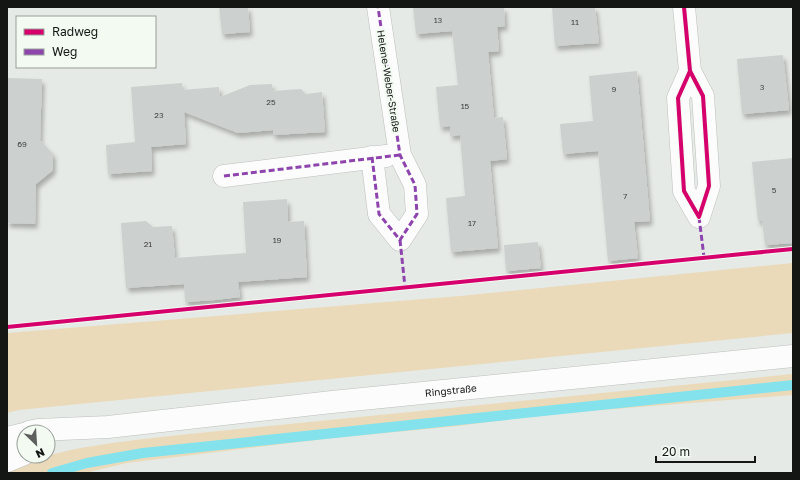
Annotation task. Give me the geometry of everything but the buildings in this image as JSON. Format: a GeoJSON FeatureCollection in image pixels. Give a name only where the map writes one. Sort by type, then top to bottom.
{"type":"FeatureCollection","features":[{"type":"Feature","properties":{"kind":"street","name":"Helene-Weber-Straße"},"geometry":{"type":"LineString","coordinates":[[372,157],[379,214],[400,240],[417,214],[415,185],[400,155],[378,7]]}},
{"type":"Feature","properties":{"kind":"street"},"geometry":{"type":"LineString","coordinates":[[684,7],[690,71],[703,96],[709,186],[699,217],[684,191],[678,98],[690,71]]}},
{"type":"Feature","properties":{"kind":"street"},"geometry":{"type":"LineString","coordinates":[[224,176],[372,157],[400,155]]}},
{"type":"Feature","properties":{"kind":"street","name":"Ringstraße"},"geometry":{"type":"LineString","coordinates":[[56,429],[108,427],[332,402],[793,356]]}},
{"type":"Feature","properties":{"kind":"street","name":"Ringstraße"},"geometry":{"type":"LineString","coordinates":[[56,443],[108,427]]}},
{"type":"Feature","properties":{"kind":"shaded area"},"geometry":{"type":"Polygon","coordinates":[[[793,263],[793,333],[19,410],[7,413],[7,333],[460,296],[793,263]]]}},
{"type":"Feature","properties":{"kind":"shaded area"},"geometry":{"type":"Polygon","coordinates":[[[793,374],[793,395],[551,414],[458,426],[333,438],[127,463],[85,473],[7,473],[7,470],[23,464],[56,464],[56,453],[70,450],[179,435],[793,374]]]}},
{"type":"Feature","properties":{"kind":"waterway"},"geometry":{"type":"LineString","coordinates":[[52,473],[87,463],[143,453],[793,385]]}},
{"type":"Feature","properties":{"kind":"marked path"},"geometry":{"type":"LineString","coordinates":[[372,157],[379,214],[400,240],[417,214],[415,185],[400,155],[378,7]]}},
{"type":"Feature","properties":{"kind":"marked path"},"geometry":{"type":"LineString","coordinates":[[224,176],[400,155]]}},
{"type":"Feature","properties":{"kind":"marked path"},"geometry":{"type":"LineString","coordinates":[[699,217],[704,257]]}},
{"type":"Feature","properties":{"kind":"marked path"},"geometry":{"type":"LineString","coordinates":[[400,240],[405,287]]}},
{"type":"Feature","properties":{"kind":"cycle path"},"geometry":{"type":"LineString","coordinates":[[684,7],[690,71],[703,96],[709,186],[699,217],[684,191],[678,98],[690,71]]}},
{"type":"Feature","properties":{"kind":"cycle path"},"geometry":{"type":"LineString","coordinates":[[7,327],[793,249]]}}]}
